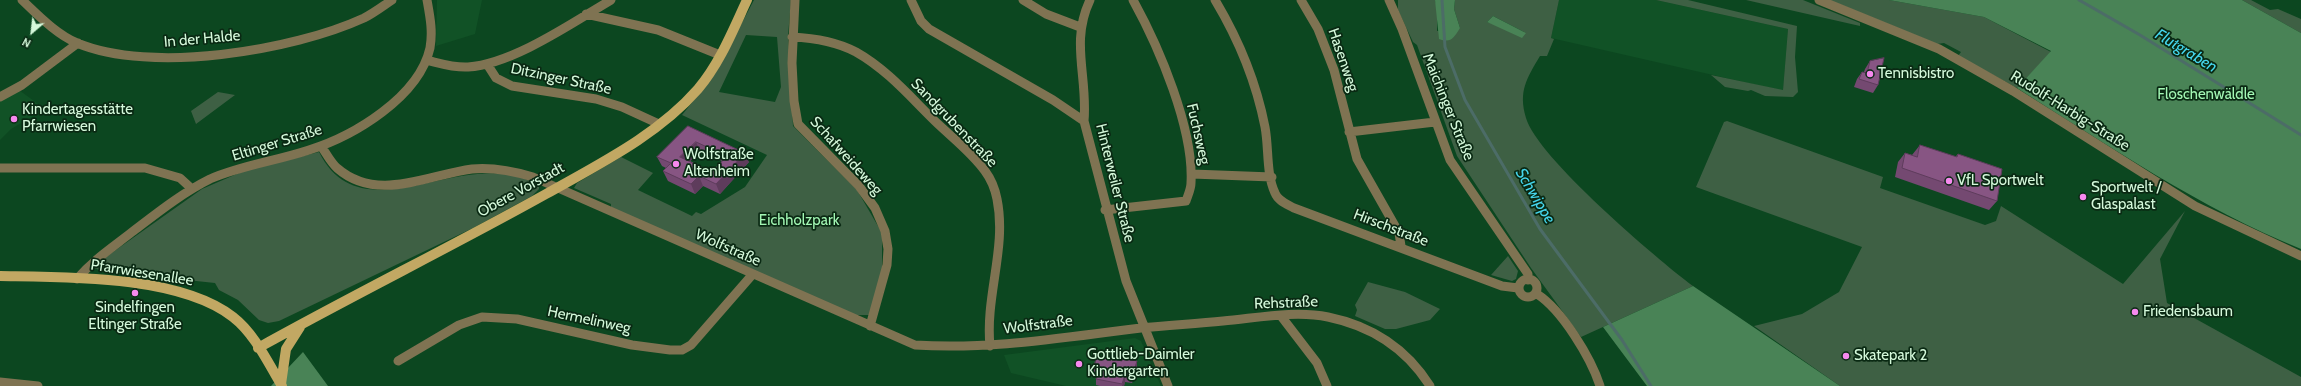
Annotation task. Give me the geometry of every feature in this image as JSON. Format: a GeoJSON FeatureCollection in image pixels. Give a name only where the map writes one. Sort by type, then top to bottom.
{"type":"FeatureCollection","features":[{"type":"Feature","properties":{"kind":"main road","name":"Obere Vorstadt"},"geometry":{"type":"LineString","coordinates":[[258,348],[557,188],[659,124],[697,89],[720,55],[747,0]]}},
{"type":"Feature","properties":{"kind":"main road","name":"Pfarrwiesenallee"},"geometry":{"type":"LineString","coordinates":[[0,276],[76,279],[146,286],[183,293],[206,300],[234,318],[258,348],[282,385]]}},
{"type":"Feature","properties":{"kind":"main road"},"geometry":{"type":"LineString","coordinates":[[282,385],[286,349],[302,324]]}},
{"type":"Feature","properties":{"kind":"street","name":"In der Halde"},"geometry":{"type":"LineString","coordinates":[[22,0],[47,22],[78,44],[134,56],[182,57],[229,53],[335,30],[370,15],[392,0]]}},
{"type":"Feature","properties":{"kind":"street","name":"Eltinger Straße"},"geometry":{"type":"LineString","coordinates":[[76,279],[96,259],[192,189],[232,170],[321,146],[380,113],[408,86],[426,60],[432,28],[427,0]]}},
{"type":"Feature","properties":{"kind":"street"},"geometry":{"type":"LineString","coordinates":[[426,60],[458,66],[487,64],[518,50],[610,0]]}},
{"type":"Feature","properties":{"kind":"street","name":"Schafweideweg"},"geometry":{"type":"LineString","coordinates":[[795,0],[792,38],[794,96],[798,124],[863,192],[878,214],[886,233],[888,245],[887,264],[878,306],[870,326]]}},
{"type":"Feature","properties":{"kind":"street","name":"Hinterweiler Straße"},"geometry":{"type":"LineString","coordinates":[[911,0],[921,21],[929,29],[1053,100],[1084,121],[1105,210],[1126,281],[1142,328],[1168,386]]}},
{"type":"Feature","properties":{"kind":"street"},"geometry":{"type":"LineString","coordinates":[[1023,0],[1046,14],[1080,27]]}},
{"type":"Feature","properties":{"kind":"street"},"geometry":{"type":"LineString","coordinates":[[1084,121],[1087,108],[1079,48],[1080,27],[1090,0]]}},
{"type":"Feature","properties":{"kind":"street","name":"Fuchsweg"},"geometry":{"type":"LineString","coordinates":[[1105,210],[1186,201],[1191,192],[1192,174],[1176,102],[1159,49],[1133,0]]}},
{"type":"Feature","properties":{"kind":"street","name":"Hirschstraße"},"geometry":{"type":"LineString","coordinates":[[1215,0],[1238,40],[1255,85],[1265,126],[1275,194],[1285,203],[1401,246],[1502,286],[1518,288]]}},
{"type":"Feature","properties":{"kind":"street","name":"Hasenweg"},"geometry":{"type":"LineString","coordinates":[[1301,0],[1318,29],[1334,70],[1349,132],[1363,172],[1399,233],[1401,246]]}},
{"type":"Feature","properties":{"kind":"street","name":"Maichinger Straße"},"geometry":{"type":"LineString","coordinates":[[1389,0],[1402,29],[1435,122],[1453,165],[1528,274],[1528,280],[1538,286],[1537,294],[1545,299],[1586,352],[1592,363],[1600,386]]}},
{"type":"Feature","properties":{"kind":"street","name":"Rudolf-Harbig-Straße"},"geometry":{"type":"LineString","coordinates":[[1819,0],[1905,34],[1945,53],[2013,91],[2184,200],[2260,238],[2301,256]]}},
{"type":"Feature","properties":{"kind":"street"},"geometry":{"type":"LineString","coordinates":[[586,14],[598,19],[634,24],[658,30],[720,55]]}},
{"type":"Feature","properties":{"kind":"street","name":"Sandgrubenstraße"},"geometry":{"type":"LineString","coordinates":[[792,38],[829,42],[851,50],[869,60],[888,75],[985,171],[997,200],[1000,231],[990,298],[987,331],[990,346]]}},
{"type":"Feature","properties":{"kind":"street"},"geometry":{"type":"LineString","coordinates":[[0,96],[22,85],[78,44]]}},
{"type":"Feature","properties":{"kind":"street","name":"Ditzinger Straße"},"geometry":{"type":"LineString","coordinates":[[487,64],[496,78],[512,86],[596,99],[622,107],[659,124]]}},
{"type":"Feature","properties":{"kind":"street"},"geometry":{"type":"LineString","coordinates":[[1349,132],[1435,122]]}},
{"type":"Feature","properties":{"kind":"street","name":"Wolfstraße"},"geometry":{"type":"LineString","coordinates":[[321,146],[330,162],[338,171],[351,179],[364,184],[380,186],[407,185],[451,172],[490,168],[506,169],[533,177],[752,275],[916,345],[949,348],[990,346],[1142,328]]}},
{"type":"Feature","properties":{"kind":"street"},"geometry":{"type":"LineString","coordinates":[[0,168],[145,168],[171,174],[180,178],[192,189]]}},
{"type":"Feature","properties":{"kind":"street"},"geometry":{"type":"LineString","coordinates":[[1192,174],[1272,177]]}},
{"type":"Feature","properties":{"kind":"street","name":"Hermelinweg"},"geometry":{"type":"LineString","coordinates":[[398,361],[459,325],[482,317],[498,316],[632,345],[682,350],[691,345],[752,275]]}},
{"type":"Feature","properties":{"kind":"street"},"geometry":{"type":"LineString","coordinates":[[1528,280],[1519,282],[1518,288],[1524,295],[1531,297],[1537,294]]}},
{"type":"Feature","properties":{"kind":"street","name":"Rehstraße"},"geometry":{"type":"LineString","coordinates":[[1142,328],[1309,314],[1336,317],[1368,329],[1390,341],[1408,356],[1430,386]]}},
{"type":"Feature","properties":{"kind":"street"},"geometry":{"type":"LineString","coordinates":[[1281,316],[1317,363],[1327,386]]}},
{"type":"Feature","properties":{"kind":"street"},"geometry":{"type":"LineString","coordinates":[[0,382],[38,386]]}},
{"type":"Feature","properties":{"kind":"shaded area"},"geometry":{"type":"Polygon","coordinates":[[[437,0],[482,0],[475,34],[436,46],[437,0]]]}},
{"type":"Feature","properties":{"kind":"shaded area"},"geometry":{"type":"Polygon","coordinates":[[[1559,0],[1656,0],[1788,29],[1783,91],[1551,38],[1559,0]]]}},
{"type":"Feature","properties":{"kind":"shaded area","name":"Kindertagesstätte Pfarrwiesen"},"geometry":{"type":"Polygon","coordinates":[[[19,90],[45,109],[11,129],[0,140],[0,101],[19,90]]]}},
{"type":"Feature","properties":{"kind":"shaded area","name":"Gottlieb-Daimler Kindergarten"},"geometry":{"type":"Polygon","coordinates":[[[1135,338],[1141,341],[1161,386],[1066,386],[1011,373],[1004,355],[1135,338]]]}},
{"type":"Feature","properties":{"kind":"green space","name":"Eichholzpark"},"geometry":{"type":"Polygon","coordinates":[[[754,0],[791,0],[788,36],[793,126],[857,190],[882,233],[882,270],[871,315],[853,315],[611,208],[611,204],[574,188],[577,183],[621,157],[653,173],[638,190],[692,216],[696,212],[701,214],[745,187],[767,155],[682,115],[715,74],[754,0]],[[746,35],[719,92],[775,102],[781,87],[777,37],[746,35]]]}},
{"type":"Feature","properties":{"kind":"green space"},"geometry":{"type":"Polygon","coordinates":[[[1398,0],[1435,0],[1437,7],[1437,31],[1460,28],[1454,9],[1455,0],[1559,0],[1551,38],[1554,39],[1547,56],[1540,56],[1531,71],[1523,92],[1526,118],[1535,135],[1552,157],[1574,181],[1653,254],[1693,286],[1581,337],[1531,268],[1457,156],[1417,45],[1413,42],[1398,10],[1398,0]],[[1493,16],[1487,22],[1526,33],[1493,16]]]}},
{"type":"Feature","properties":{"kind":"green space"},"geometry":{"type":"Polygon","coordinates":[[[1435,0],[1455,0],[1454,9],[1460,28],[1451,39],[1446,41],[1439,39],[1435,0]]]}},
{"type":"Feature","properties":{"kind":"green space"},"geometry":{"type":"Polygon","coordinates":[[[1656,0],[1688,0],[1797,26],[1795,57],[1798,92],[1793,97],[1765,96],[1751,90],[1748,91],[1725,87],[1711,75],[1783,90],[1788,29],[1656,0]]]}},
{"type":"Feature","properties":{"kind":"green space"},"geometry":{"type":"Polygon","coordinates":[[[1746,0],[1803,0],[1860,23],[1860,26],[1746,0]]]}},
{"type":"Feature","properties":{"kind":"green space"},"geometry":{"type":"Polygon","coordinates":[[[1829,0],[1889,0],[1984,17],[2051,52],[2017,88],[1958,56],[1961,52],[1944,43],[1937,44],[1829,0]]]}},
{"type":"Feature","properties":{"kind":"green space","name":"Floschenwäldle"},"geometry":{"type":"Polygon","coordinates":[[[1889,0],[2242,0],[2301,33],[2301,249],[2227,215],[2191,195],[2121,154],[2017,88],[2051,51],[1984,17],[1889,0]]]}},
{"type":"Feature","properties":{"kind":"green space"},"geometry":{"type":"Polygon","coordinates":[[[2242,0],[2251,0],[2270,10],[2278,9],[2301,19],[2301,33],[2242,0]]]}},
{"type":"Feature","properties":{"kind":"green space"},"geometry":{"type":"Polygon","coordinates":[[[1493,16],[1526,33],[1522,38],[1487,22],[1493,16]]]}},
{"type":"Feature","properties":{"kind":"green space"},"geometry":{"type":"Polygon","coordinates":[[[218,92],[235,95],[196,124],[191,111],[218,92]]]}},
{"type":"Feature","properties":{"kind":"green space"},"geometry":{"type":"Polygon","coordinates":[[[1727,121],[1883,177],[1880,188],[1985,225],[1996,221],[2001,206],[2123,284],[2185,211],[2160,259],[2167,303],[2301,377],[2301,386],[1840,386],[1754,326],[1802,314],[1839,292],[1862,247],[1696,187],[1724,122],[1727,121]]]}},
{"type":"Feature","properties":{"kind":"green space"},"geometry":{"type":"Polygon","coordinates":[[[319,152],[338,177],[362,188],[389,189],[481,174],[511,175],[539,186],[539,189],[532,196],[473,228],[279,321],[268,323],[259,320],[238,300],[219,290],[215,283],[102,271],[94,268],[99,262],[202,189],[246,170],[319,152]]]}},
{"type":"Feature","properties":{"kind":"green space"},"geometry":{"type":"Polygon","coordinates":[[[1508,256],[1518,271],[1516,279],[1512,281],[1491,275],[1508,256]]]}},
{"type":"Feature","properties":{"kind":"green space"},"geometry":{"type":"Polygon","coordinates":[[[1368,282],[1405,292],[1440,309],[1430,320],[1396,329],[1385,329],[1355,316],[1357,310],[1355,305],[1368,282]]]}},
{"type":"Feature","properties":{"kind":"green space"},"geometry":{"type":"Polygon","coordinates":[[[1693,286],[1840,386],[1647,386],[1603,327],[1693,286]]]}},
{"type":"Feature","properties":{"kind":"green space"},"geometry":{"type":"Polygon","coordinates":[[[303,352],[328,386],[271,386],[303,352]]]}},
{"type":"Feature","properties":{"kind":"building"},"geometry":{"type":"Polygon","coordinates":[[[1884,58],[1878,85],[1859,79],[1862,72],[1867,73],[1870,61],[1884,58]]]}},
{"type":"Feature","properties":{"kind":"building"},"geometry":{"type":"Polygon","coordinates":[[[688,126],[745,153],[716,184],[699,176],[691,184],[663,171],[671,163],[657,157],[688,126]],[[696,142],[680,157],[712,172],[727,156],[696,142]]]}},
{"type":"Feature","properties":{"kind":"building"},"geometry":{"type":"Polygon","coordinates":[[[1920,145],[1957,157],[1958,154],[2002,169],[1997,201],[1902,168],[1905,153],[1917,157],[1920,145]]]}},
{"type":"Feature","properties":{"kind":"building"},"geometry":{"type":"Polygon","coordinates":[[[1097,356],[1122,361],[1122,358],[1137,361],[1132,377],[1125,375],[1122,384],[1096,379],[1099,369],[1094,368],[1097,356]]]}},
{"type":"Feature","properties":{"kind":"waterway","name":"Schwippe"},"geometry":{"type":"LineString","coordinates":[[1442,0],[1445,47],[1465,100],[1540,229],[1622,340],[1651,386]]}},
{"type":"Feature","properties":{"kind":"waterway","name":"Flutgraben"},"geometry":{"type":"LineString","coordinates":[[2079,0],[2140,35],[2301,135]]}},
{"type":"Feature","properties":{"kind":"place","name":"Tennisbistro"},"geometry":{"type":"Point","coordinates":[1870,74]}},
{"type":"Feature","properties":{"kind":"place","name":"Kindertagesstätte Pfarrwiesen"},"geometry":{"type":"Point","coordinates":[14,119]}},
{"type":"Feature","properties":{"kind":"place","name":"Wolfstraße Altenheim"},"geometry":{"type":"Point","coordinates":[676,164]}},
{"type":"Feature","properties":{"kind":"place","name":"VfL Sportwelt"},"geometry":{"type":"Point","coordinates":[1949,181]}},
{"type":"Feature","properties":{"kind":"place","name":"Sportwelt / Glaspalast"},"geometry":{"type":"Point","coordinates":[2083,197]}},
{"type":"Feature","properties":{"kind":"place","name":"Sindelfingen Eltinger Straße"},"geometry":{"type":"Point","coordinates":[135,293]}},
{"type":"Feature","properties":{"kind":"place","name":"Friedensbaum"},"geometry":{"type":"Point","coordinates":[2135,312]}},
{"type":"Feature","properties":{"kind":"place","name":"Skatepark 2"},"geometry":{"type":"Point","coordinates":[1846,356]}},
{"type":"Feature","properties":{"kind":"place","name":"Gottlieb-Daimler Kindergarten"},"geometry":{"type":"Point","coordinates":[1079,364]}}]}
